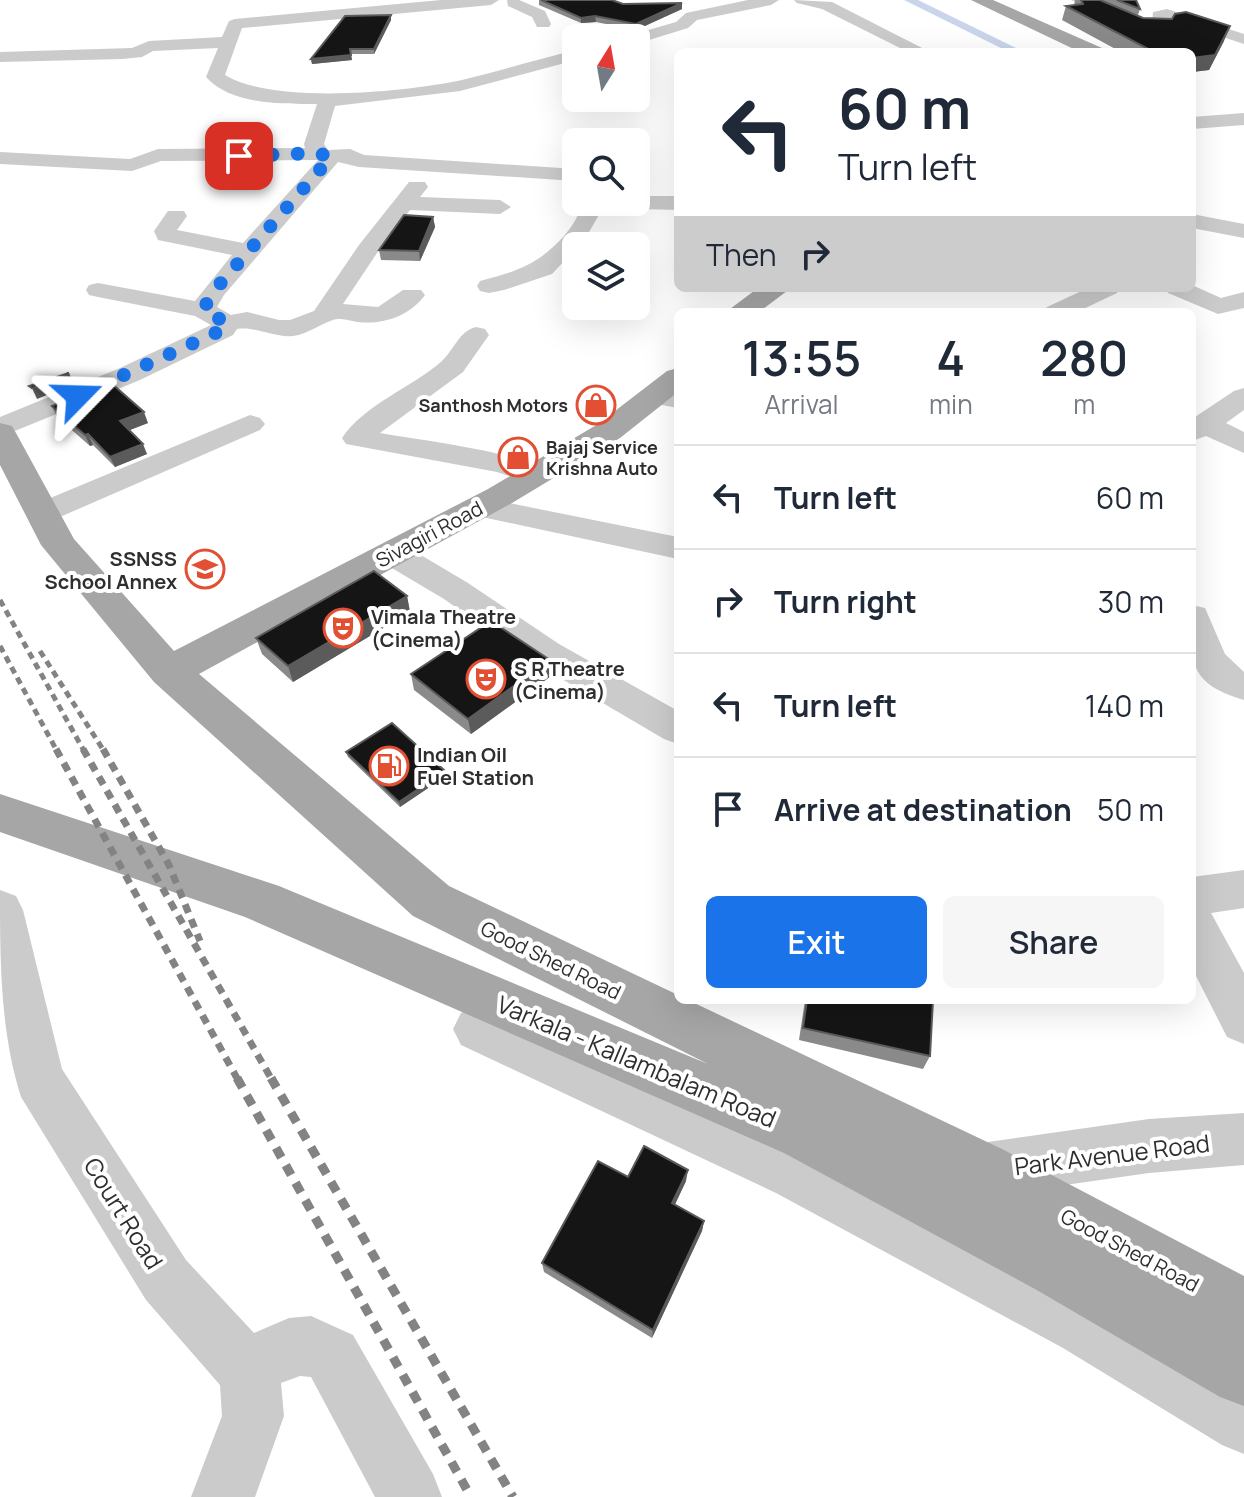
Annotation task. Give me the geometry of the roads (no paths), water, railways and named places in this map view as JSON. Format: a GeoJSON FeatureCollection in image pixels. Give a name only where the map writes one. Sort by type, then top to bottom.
{"type":"FeatureCollection","features":[{"type":"Feature","properties":{"kind":"main road"},"geometry":{"type":"LineString","coordinates":[[979,0],[1086,48]]}},
{"type":"Feature","properties":{"kind":"main road"},"geometry":{"type":"LineString","coordinates":[[746,308],[771,292]]}},
{"type":"Feature","properties":{"kind":"main road","name":"Sivagiri Road"},"geometry":{"type":"LineString","coordinates":[[169,672],[479,507],[609,431],[670,391]]}},
{"type":"Feature","properties":{"kind":"main road","name":"Good Shed Road"},"geometry":{"type":"LineString","coordinates":[[0,430],[59,545],[169,672],[431,901],[981,1170],[1244,1311]]}},
{"type":"Feature","properties":{"kind":"main road","name":"Varkala - Kallambalam Road"},"geometry":{"type":"LineString","coordinates":[[0,813],[261,901],[804,1133],[1057,1267],[1244,1373]]}},
{"type":"Feature","properties":{"kind":"street"},"geometry":{"type":"LineString","coordinates":[[486,99],[423,102],[391,87],[333,98],[271,98],[227,85],[215,77],[238,22],[314,23],[400,4],[491,0]]}},
{"type":"Feature","properties":{"kind":"street"},"geometry":{"type":"LineString","coordinates":[[650,34],[682,25],[692,16],[768,0],[788,6],[802,0],[827,5],[913,48]]}},
{"type":"Feature","properties":{"kind":"street"},"geometry":{"type":"LineString","coordinates":[[1079,0],[1147,28],[1161,28],[1159,15],[1167,14],[1244,39]]}},
{"type":"Feature","properties":{"kind":"street"},"geometry":{"type":"LineString","coordinates":[[508,1],[533,2]]}},
{"type":"Feature","properties":{"kind":"street"},"geometry":{"type":"LineString","coordinates":[[508,1],[539,14],[543,24]]}},
{"type":"Feature","properties":{"kind":"street"},"geometry":{"type":"LineString","coordinates":[[0,57],[136,53],[149,46],[228,42]]}},
{"type":"Feature","properties":{"kind":"street"},"geometry":{"type":"LineString","coordinates":[[423,102],[466,75],[562,58]]}},
{"type":"Feature","properties":{"kind":"street"},"geometry":{"type":"LineString","coordinates":[[0,430],[224,329],[215,317],[213,292],[331,157],[321,154],[314,144],[323,108],[333,98]]}},
{"type":"Feature","properties":{"kind":"street"},"geometry":{"type":"LineString","coordinates":[[1196,123],[1244,119]]}},
{"type":"Feature","properties":{"kind":"street"},"geometry":{"type":"LineString","coordinates":[[0,158],[132,165],[158,155],[321,154],[350,155],[359,161],[562,174]]}},
{"type":"Feature","properties":{"kind":"street"},"geometry":{"type":"LineString","coordinates":[[98,290],[215,317],[294,328],[323,316],[344,281],[410,195],[500,207]]}},
{"type":"Feature","properties":{"kind":"street"},"geometry":{"type":"LineString","coordinates":[[650,203],[674,203]]}},
{"type":"Feature","properties":{"kind":"street"},"geometry":{"type":"LineString","coordinates":[[176,216],[165,231],[166,235],[246,251]]}},
{"type":"Feature","properties":{"kind":"street"},"geometry":{"type":"LineString","coordinates":[[489,286],[518,278],[549,264],[591,216]]}},
{"type":"Feature","properties":{"kind":"street"},"geometry":{"type":"LineString","coordinates":[[1196,222],[1244,231]]}},
{"type":"Feature","properties":{"kind":"street"},"geometry":{"type":"LineString","coordinates":[[1065,308],[1099,292]]}},
{"type":"Feature","properties":{"kind":"street"},"geometry":{"type":"LineString","coordinates":[[1186,292],[1218,306],[1244,300]]}},
{"type":"Feature","properties":{"kind":"street"},"geometry":{"type":"LineString","coordinates":[[327,310],[386,313],[399,301],[412,295]]}},
{"type":"Feature","properties":{"kind":"street"},"geometry":{"type":"LineString","coordinates":[[476,335],[453,366],[357,438],[504,464],[534,475]]}},
{"type":"Feature","properties":{"kind":"street"},"geometry":{"type":"LineString","coordinates":[[1199,428],[1244,397]]}},
{"type":"Feature","properties":{"kind":"street"},"geometry":{"type":"LineString","coordinates":[[42,513],[250,424]]}},
{"type":"Feature","properties":{"kind":"street"},"geometry":{"type":"LineString","coordinates":[[1199,428],[1244,444]]}},
{"type":"Feature","properties":{"kind":"street"},"geometry":{"type":"LineString","coordinates":[[479,507],[674,547]]}},
{"type":"Feature","properties":{"kind":"street"},"geometry":{"type":"LineString","coordinates":[[392,553],[456,591],[546,653],[674,727]]}},
{"type":"Feature","properties":{"kind":"street"},"geometry":{"type":"LineString","coordinates":[[1196,626],[1216,673],[1231,683],[1244,686]]}},
{"type":"Feature","properties":{"kind":"street"},"geometry":{"type":"LineString","coordinates":[[1196,895],[1244,889]]}},
{"type":"Feature","properties":{"kind":"street","name":"Court Road"},"geometry":{"type":"LineString","coordinates":[[0,910],[39,1079],[166,1280],[246,1369]]}},
{"type":"Feature","properties":{"kind":"street"},"geometry":{"type":"LineString","coordinates":[[1196,929],[1244,1021]]}},
{"type":"Feature","properties":{"kind":"street"},"geometry":{"type":"LineString","coordinates":[[478,1029],[795,1174],[1084,1327],[1244,1423]]}},
{"type":"Feature","properties":{"kind":"street","name":"Park Avenue Road"},"geometry":{"type":"LineString","coordinates":[[981,1170],[1149,1146],[1244,1139]]}},
{"type":"Feature","properties":{"kind":"street"},"geometry":{"type":"LineString","coordinates":[[223,1497],[253,1416],[252,1390],[246,1369],[295,1345],[323,1349],[332,1356],[410,1497]]}},
{"type":"Feature","properties":{"kind":"waterway"},"geometry":{"type":"LineString","coordinates":[[909,0],[1010,48]]}},
{"type":"Feature","properties":{"kind":"railway"},"geometry":{"type":"LineString","coordinates":[[0,600],[84,751]]}},
{"type":"Feature","properties":{"kind":"railway"},"geometry":{"type":"LineString","coordinates":[[0,646],[57,751]]}},
{"type":"Feature","properties":{"kind":"railway"},"geometry":{"type":"LineString","coordinates":[[40,651],[104,751]]}},
{"type":"Feature","properties":{"kind":"railway"},"geometry":{"type":"LineString","coordinates":[[56,749],[238,1080]]}},
{"type":"Feature","properties":{"kind":"railway"},"geometry":{"type":"LineString","coordinates":[[83,749],[272,1080]]}},
{"type":"Feature","properties":{"kind":"railway"},"geometry":{"type":"LineString","coordinates":[[103,749],[169,865],[200,941]]}},
{"type":"Feature","properties":{"kind":"railway"},"geometry":{"type":"LineString","coordinates":[[237,1078],[471,1497]]}},
{"type":"Feature","properties":{"kind":"railway"},"geometry":{"type":"LineString","coordinates":[[271,1078],[513,1497]]}},
{"type":"Feature","properties":{"kind":"place","name":"Santhosh Motors"},"geometry":{"type":"Point","coordinates":[596,405]}},
{"type":"Feature","properties":{"kind":"place","name":"Bajaj Service Krishna Auto"},"geometry":{"type":"Point","coordinates":[518,457]}},
{"type":"Feature","properties":{"kind":"place","name":"SSNSS School Annex"},"geometry":{"type":"Point","coordinates":[205,569]}},
{"type":"Feature","properties":{"kind":"place","name":"Vimala Theatre (Cinema)"},"geometry":{"type":"Point","coordinates":[343,628]}},
{"type":"Feature","properties":{"kind":"place","name":"S R Theatre (Cinema)"},"geometry":{"type":"Point","coordinates":[486,679]}},
{"type":"Feature","properties":{"kind":"place","name":"Indian Oil Fuel Station"},"geometry":{"type":"Point","coordinates":[389,766]}}]}
